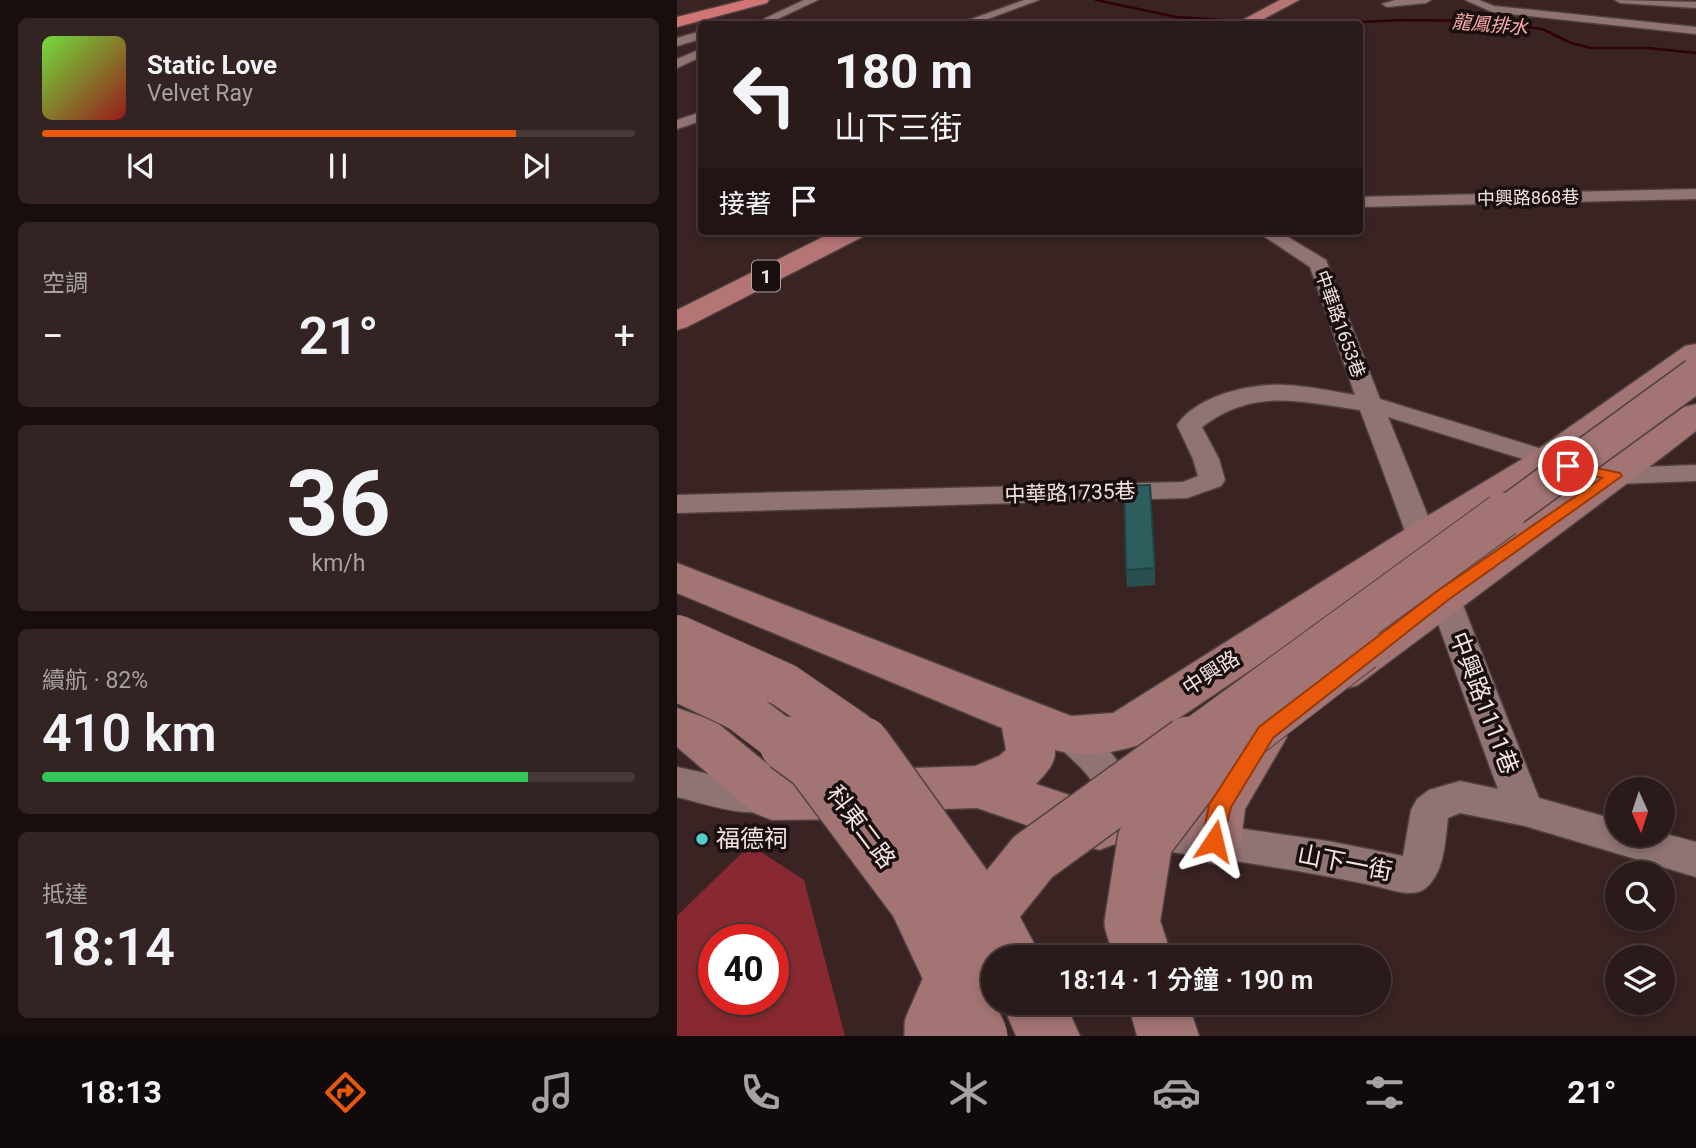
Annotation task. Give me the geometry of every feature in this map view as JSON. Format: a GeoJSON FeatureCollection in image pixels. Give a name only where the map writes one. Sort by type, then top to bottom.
{"type":"FeatureCollection","features":[{"type":"Feature","properties":{"kind":"highway"},"geometry":{"type":"LineString","coordinates":[[677,14],[733,0]]}},
{"type":"Feature","properties":{"kind":"highway"},"geometry":{"type":"LineString","coordinates":[[677,22],[762,0]]}},
{"type":"Feature","properties":{"kind":"main road"},"geometry":{"type":"LineString","coordinates":[[1249,21],[1292,0]]}},
{"type":"Feature","properties":{"kind":"main road"},"geometry":{"type":"LineString","coordinates":[[1266,21],[1308,0]]}},
{"type":"Feature","properties":{"kind":"main road","name":"1"},"geometry":{"type":"LineString","coordinates":[[677,303],[816,235]]}},
{"type":"Feature","properties":{"kind":"main road","name":"1"},"geometry":{"type":"LineString","coordinates":[[677,321],[846,235]]}},
{"type":"Feature","properties":{"kind":"street"},"geometry":{"type":"LineString","coordinates":[[768,21],[813,0]]}},
{"type":"Feature","properties":{"kind":"street"},"geometry":{"type":"LineString","coordinates":[[973,21],[1034,0]]}},
{"type":"Feature","properties":{"kind":"street"},"geometry":{"type":"LineString","coordinates":[[1387,4],[1426,0]]}},
{"type":"Feature","properties":{"kind":"street"},"geometry":{"type":"LineString","coordinates":[[1470,0],[1493,9],[1696,31]]}},
{"type":"Feature","properties":{"kind":"street"},"geometry":{"type":"LineString","coordinates":[[1620,0],[1696,5]]}},
{"type":"Feature","properties":{"kind":"street"},"geometry":{"type":"LineString","coordinates":[[677,42],[698,36]]}},
{"type":"Feature","properties":{"kind":"street"},"geometry":{"type":"LineString","coordinates":[[677,64],[698,54]]}},
{"type":"Feature","properties":{"kind":"street"},"geometry":{"type":"LineString","coordinates":[[677,125],[698,117]]}},
{"type":"Feature","properties":{"kind":"street","name":"中興路868巷"},"geometry":{"type":"LineString","coordinates":[[1363,202],[1696,194]]}},
{"type":"Feature","properties":{"kind":"street","name":"中華路1653巷"},"geometry":{"type":"LineString","coordinates":[[1272,235],[1319,264],[1370,404],[1423,536]]}},
{"type":"Feature","properties":{"kind":"street","name":"中興路"},"geometry":{"type":"LineString","coordinates":[[677,578],[1069,735],[1122,731],[1423,536],[1547,460],[1696,353]]}},
{"type":"Feature","properties":{"kind":"street","name":"中興路"},"geometry":{"type":"LineString","coordinates":[[932,1036],[933,1026],[974,930],[1033,857],[1696,375]]}},
{"type":"Feature","properties":{"kind":"street","name":"中華路1735巷"},"geometry":{"type":"LineString","coordinates":[[677,504],[1187,490],[1211,480],[1206,460],[1189,425],[1214,406],[1257,394],[1284,392],[1370,404]]}},
{"type":"Feature","properties":{"kind":"street"},"geometry":{"type":"LineString","coordinates":[[1139,945],[1132,923],[1145,841],[1193,778],[1696,397]]}},
{"type":"Feature","properties":{"kind":"street"},"geometry":{"type":"LineString","coordinates":[[1370,404],[1547,460],[1614,476],[1696,473]]}},
{"type":"Feature","properties":{"kind":"street"},"geometry":{"type":"LineString","coordinates":[[1069,735],[1100,764],[1143,831],[1442,596],[1614,476],[1696,414]]}},
{"type":"Feature","properties":{"kind":"street","name":"中興路1111巷"},"geometry":{"type":"LineString","coordinates":[[1423,536],[1442,596],[1525,810]]}},
{"type":"Feature","properties":{"kind":"street"},"geometry":{"type":"LineString","coordinates":[[677,637],[784,685],[854,733],[994,927],[1004,945]]}},
{"type":"Feature","properties":{"kind":"street","name":"科東二路"},"geometry":{"type":"LineString","coordinates":[[677,679],[740,709],[813,763],[917,902],[980,1036]]}},
{"type":"Feature","properties":{"kind":"street"},"geometry":{"type":"LineString","coordinates":[[977,788],[1017,771],[1031,757],[1030,740],[1023,717]]}},
{"type":"Feature","properties":{"kind":"street"},"geometry":{"type":"LineString","coordinates":[[677,727],[698,735],[772,798]]}},
{"type":"Feature","properties":{"kind":"street"},"geometry":{"type":"LineString","coordinates":[[1214,841],[1220,805],[1266,732]]}},
{"type":"Feature","properties":{"kind":"street","name":"山下一街"},"geometry":{"type":"LineString","coordinates":[[677,782],[727,794],[772,798],[857,797],[912,789],[977,788],[1097,826],[1328,858],[1411,876],[1422,862],[1430,810],[1442,801],[1460,797],[1525,810],[1696,860]]}},
{"type":"Feature","properties":{"kind":"street"},"geometry":{"type":"LineString","coordinates":[[1038,1015],[1049,1036]]}},
{"type":"Feature","properties":{"kind":"street"},"geometry":{"type":"LineString","coordinates":[[1162,1015],[1168,1036]]}},
{"type":"Feature","properties":{"kind":"shaded area"},"geometry":{"type":"Polygon","coordinates":[[[750,845],[804,880],[845,1036],[677,1036],[677,916],[750,845]]]}},
{"type":"Feature","properties":{"kind":"building"},"geometry":{"type":"Polygon","coordinates":[[[1150,485],[1155,568],[1126,570],[1124,486],[1150,485]]]}},
{"type":"Feature","properties":{"kind":"waterway"},"geometry":{"type":"LineString","coordinates":[[758,21],[805,0]]}},
{"type":"Feature","properties":{"kind":"waterway","name":"龍鳳排水"},"geometry":{"type":"LineString","coordinates":[[1096,0],[1176,17],[1236,21]]}},
{"type":"Feature","properties":{"kind":"waterway","name":"龍鳳排水"},"geometry":{"type":"LineString","coordinates":[[1363,22],[1481,21],[1542,29],[1571,43],[1591,48],[1649,48],[1696,53]]}},
{"type":"Feature","properties":{"kind":"place","name":"福德祠"},"geometry":{"type":"Point","coordinates":[702,839]}},
{"type":"Feature","properties":{"kind":"route"},"geometry":{"type":"LineString","coordinates":[[1214,841],[1220,805],[1266,732],[1442,596],[1614,476],[1568,466]]}}]}
